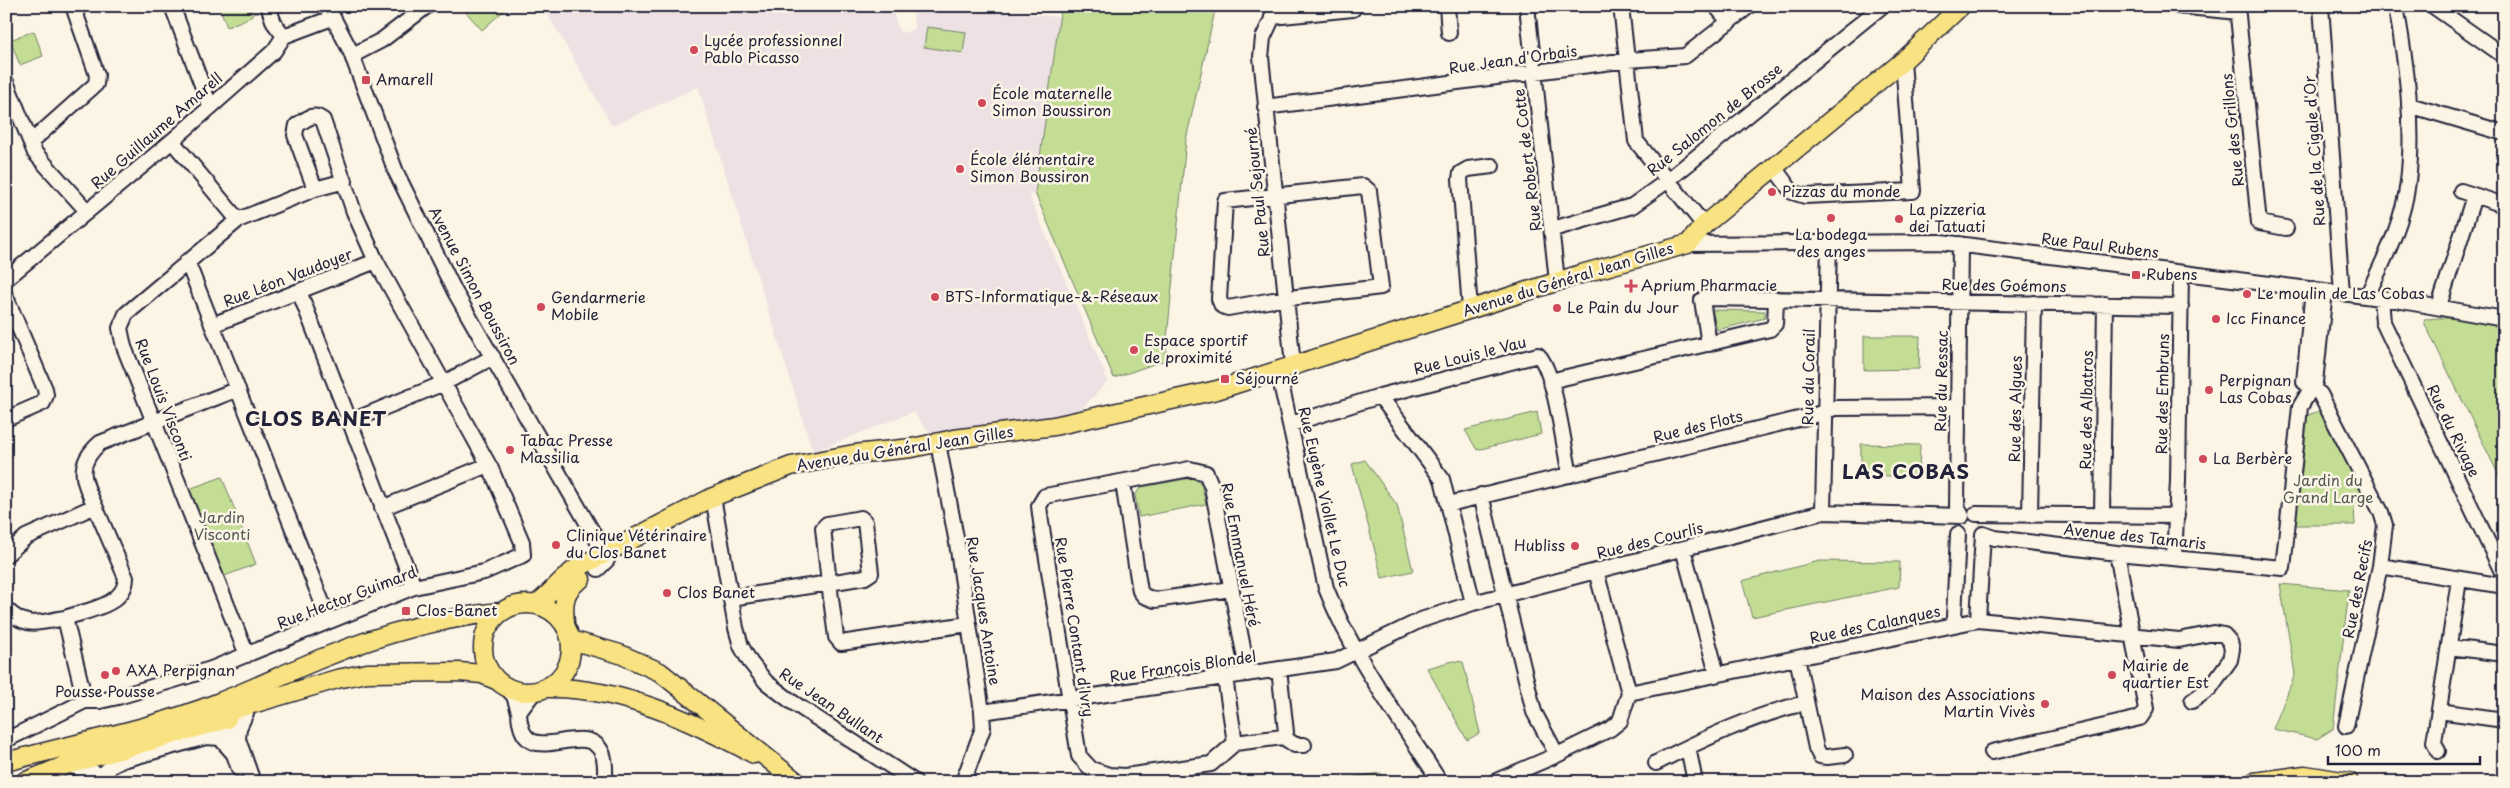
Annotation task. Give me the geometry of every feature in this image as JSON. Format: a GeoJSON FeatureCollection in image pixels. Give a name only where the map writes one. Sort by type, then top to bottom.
{"type":"FeatureCollection","features":[{"type":"Feature","properties":{"kind":"main road","name":"Avenue du Général Jean Gilles"},"geometry":{"type":"LineString","coordinates":[[536,604],[553,591],[567,575],[601,561],[752,480],[813,460],[940,449],[954,439],[1054,426],[1217,390],[1557,281],[1688,244],[1704,225],[1773,166],[1903,61],[1960,6]]}},
{"type":"Feature","properties":{"kind":"main road","name":"Avenue du Général Jean Gilles"},"geometry":{"type":"LineString","coordinates":[[568,631],[563,606],[566,593],[601,561]]}},
{"type":"Feature","properties":{"kind":"main road"},"geometry":{"type":"LineString","coordinates":[[6,762],[215,704],[324,657],[369,641],[416,627],[500,612],[517,604],[536,604],[557,614],[568,631],[572,652],[567,668],[556,682],[540,690]]}},
{"type":"Feature","properties":{"kind":"main road"},"geometry":{"type":"LineString","coordinates":[[500,612],[486,629],[483,645],[485,661],[501,683]]}},
{"type":"Feature","properties":{"kind":"main road"},"geometry":{"type":"LineString","coordinates":[[568,631],[660,672],[798,782]]}},
{"type":"Feature","properties":{"kind":"main road"},"geometry":{"type":"LineString","coordinates":[[6,770],[213,716],[337,679],[367,673],[459,672],[482,674],[515,690],[573,687],[594,691],[658,710],[752,753],[783,770]]}},
{"type":"Feature","properties":{"kind":"main road"},"geometry":{"type":"LineString","coordinates":[[24,782],[66,765],[243,721],[367,679],[378,673]]}},
{"type":"Feature","properties":{"kind":"main road"},"geometry":{"type":"LineString","coordinates":[[6,749],[72,744]]}},
{"type":"Feature","properties":{"kind":"main road"},"geometry":{"type":"LineString","coordinates":[[2254,782],[2306,775],[2349,782]]}},
{"type":"Feature","properties":{"kind":"street"},"geometry":{"type":"LineString","coordinates":[[31,142],[96,84],[97,75],[74,6]]}},
{"type":"Feature","properties":{"kind":"street"},"geometry":{"type":"LineString","coordinates":[[172,6],[210,106]]}},
{"type":"Feature","properties":{"kind":"street"},"geometry":{"type":"LineString","coordinates":[[268,6],[274,23],[284,36],[330,12]]}},
{"type":"Feature","properties":{"kind":"street"},"geometry":{"type":"LineString","coordinates":[[353,60],[357,53],[382,40],[427,6]]}},
{"type":"Feature","properties":{"kind":"street","name":"Rue Paul Sejourné"},"geometry":{"type":"LineString","coordinates":[[1286,368],[1287,298],[1265,107],[1261,57],[1263,38],[1275,12],[1353,9],[1352,6]]}},
{"type":"Feature","properties":{"kind":"street"},"geometry":{"type":"LineString","coordinates":[[1447,6],[1449,33]]}},
{"type":"Feature","properties":{"kind":"street","name":"Rue Robert de Cotte"},"geometry":{"type":"LineString","coordinates":[[1527,6],[1557,281]]}},
{"type":"Feature","properties":{"kind":"street"},"geometry":{"type":"LineString","coordinates":[[1622,6],[1636,141],[1704,225]]}},
{"type":"Feature","properties":{"kind":"street"},"geometry":{"type":"LineString","coordinates":[[1716,6],[1729,22]]}},
{"type":"Feature","properties":{"kind":"street","name":"Rue Jean d'Orbais"},"geometry":{"type":"LineString","coordinates":[[1265,107],[1534,74],[1628,60],[1685,56],[1749,6]]}},
{"type":"Feature","properties":{"kind":"street"},"geometry":{"type":"LineString","coordinates":[[2178,6],[2237,9]]}},
{"type":"Feature","properties":{"kind":"street","name":"Rue de la Cigale d'Or"},"geometry":{"type":"LineString","coordinates":[[2321,6],[2342,293]]}},
{"type":"Feature","properties":{"kind":"street"},"geometry":{"type":"LineString","coordinates":[[2374,297],[2399,221],[2408,183],[2409,105],[2396,6]]}},
{"type":"Feature","properties":{"kind":"street"},"geometry":{"type":"LineString","coordinates":[[2433,6],[2504,56]]}},
{"type":"Feature","properties":{"kind":"street","name":"Rue Salomon de Brosse"},"geometry":{"type":"LineString","coordinates":[[1552,229],[1632,206],[1667,181],[1881,7]]}},
{"type":"Feature","properties":{"kind":"street","name":"Rue des Grillons"},"geometry":{"type":"LineString","coordinates":[[2237,9],[2259,224],[2286,228]]}},
{"type":"Feature","properties":{"kind":"street","name":"Avenue Simon Boussiron"},"geometry":{"type":"LineString","coordinates":[[330,12],[353,60],[396,172],[455,292],[493,357],[601,561]]}},
{"type":"Feature","properties":{"kind":"street","name":"Rue Guillaume Amarell"},"geometry":{"type":"LineString","coordinates":[[6,279],[172,141],[274,51],[284,36]]}},
{"type":"Feature","properties":{"kind":"street"},"geometry":{"type":"LineString","coordinates":[[1773,166],[1792,192],[1805,196],[1920,191],[1903,61]]}},
{"type":"Feature","properties":{"kind":"street"},"geometry":{"type":"LineString","coordinates":[[6,82],[35,153],[87,211]]}},
{"type":"Feature","properties":{"kind":"street"},"geometry":{"type":"LineString","coordinates":[[2409,105],[2504,133]]}},
{"type":"Feature","properties":{"kind":"street"},"geometry":{"type":"LineString","coordinates":[[315,189],[295,135],[297,125],[312,115],[324,120],[354,212],[376,261],[444,383]]}},
{"type":"Feature","properties":{"kind":"street"},"geometry":{"type":"LineString","coordinates":[[172,141],[238,220]]}},
{"type":"Feature","properties":{"kind":"street"},"geometry":{"type":"LineString","coordinates":[[1470,309],[1460,179],[1461,173],[1468,169],[1492,166]]}},
{"type":"Feature","properties":{"kind":"street","name":"Rue Louis Visconti"},"geometry":{"type":"LineString","coordinates":[[247,655],[152,421],[124,347],[120,328],[126,314],[238,220],[315,189],[345,182]]}},
{"type":"Feature","properties":{"kind":"street"},"geometry":{"type":"LineString","coordinates":[[1363,186],[1369,191],[1381,287],[1287,298],[1228,308],[1222,306],[1218,299],[1225,201],[1363,186]]}},
{"type":"Feature","properties":{"kind":"street"},"geometry":{"type":"LineString","coordinates":[[2439,306],[2468,193],[2504,205]]}},
{"type":"Feature","properties":{"kind":"street","name":"Rue du Corail"},"geometry":{"type":"LineString","coordinates":[[1822,512],[1829,242]]}},
{"type":"Feature","properties":{"kind":"street","name":"Rue Paul Rubens"},"geometry":{"type":"LineString","coordinates":[[1688,244],[1941,242],[2374,297],[2503,317]]}},
{"type":"Feature","properties":{"kind":"street","name":"Rue du Ressac"},"geometry":{"type":"LineString","coordinates":[[1960,244],[1957,507],[1962,516]]}},
{"type":"Feature","properties":{"kind":"street"},"geometry":{"type":"LineString","coordinates":[[188,261],[329,620]]}},
{"type":"Feature","properties":{"kind":"street","name":"Rue Léon Vaudoyer"},"geometry":{"type":"LineString","coordinates":[[212,325],[376,261]]}},
{"type":"Feature","properties":{"kind":"street","name":"Rue des Embruns"},"geometry":{"type":"LineString","coordinates":[[2174,557],[2178,481],[2181,273]]}},
{"type":"Feature","properties":{"kind":"street"},"geometry":{"type":"LineString","coordinates":[[2311,387],[2315,382],[2319,290]]}},
{"type":"Feature","properties":{"kind":"street"},"geometry":{"type":"LineString","coordinates":[[299,291],[414,587]]}},
{"type":"Feature","properties":{"kind":"street"},"geometry":{"type":"LineString","coordinates":[[6,297],[41,377],[46,395],[43,404],[6,419]]}},
{"type":"Feature","properties":{"kind":"street","name":"Rue du Rivage"},"geometry":{"type":"LineString","coordinates":[[2374,297],[2383,322],[2504,576]]}},
{"type":"Feature","properties":{"kind":"street","name":"Rue des Goémons"},"geometry":{"type":"LineString","coordinates":[[1709,344],[1702,300],[1706,298],[2180,306]]}},
{"type":"Feature","properties":{"kind":"street"},"geometry":{"type":"LineString","coordinates":[[1550,381],[1770,329],[1775,324],[1776,300]]}},
{"type":"Feature","properties":{"kind":"street","name":"Rue des Algues"},"geometry":{"type":"LineString","coordinates":[[2030,515],[2034,303]]}},
{"type":"Feature","properties":{"kind":"street","name":"Rue des Albatros"},"geometry":{"type":"LineString","coordinates":[[2102,515],[2105,304]]}},
{"type":"Feature","properties":{"kind":"street","name":"Rue Louis le Vau"},"geometry":{"type":"LineString","coordinates":[[1291,424],[1380,396],[1538,355],[1544,361],[1550,381],[1570,475]]}},
{"type":"Feature","properties":{"kind":"street"},"geometry":{"type":"LineString","coordinates":[[349,422],[444,383],[493,357]]}},
{"type":"Feature","properties":{"kind":"street","name":"Rue Eugène Viollet Le Duc"},"geometry":{"type":"LineString","coordinates":[[1286,368],[1291,424],[1326,588],[1336,615],[1440,782]]}},
{"type":"Feature","properties":{"kind":"street","name":"Rue Hector Guimard"},"geometry":{"type":"LineString","coordinates":[[6,740],[85,701],[100,701],[118,697],[211,668],[414,587],[484,572],[523,555],[522,542],[488,465],[444,383]]}},
{"type":"Feature","properties":{"kind":"street","name":"Rue des Recifs"},"geometry":{"type":"LineString","coordinates":[[2311,387],[2320,394],[2381,512],[2385,525],[2380,566],[2346,726]]}},
{"type":"Feature","properties":{"kind":"street","name":"Avenue des Tamaris"},"geometry":{"type":"LineString","coordinates":[[1984,534],[1994,538],[2117,553],[2283,568],[2300,406],[2311,387]]}},
{"type":"Feature","properties":{"kind":"street"},"geometry":{"type":"LineString","coordinates":[[6,609],[19,621],[33,623],[66,618],[116,600],[125,588],[126,578],[83,479],[84,462],[89,452],[100,443],[152,421],[238,389]]}},
{"type":"Feature","properties":{"kind":"street"},"geometry":{"type":"LineString","coordinates":[[1380,396],[1442,480],[1473,603]]}},
{"type":"Feature","properties":{"kind":"street","name":"Rue des Flots"},"geometry":{"type":"LineString","coordinates":[[1449,504],[1815,415],[1835,408],[1958,407]]}},
{"type":"Feature","properties":{"kind":"street","name":"Rue Jacques Antoine"},"geometry":{"type":"LineString","coordinates":[[940,449],[982,712],[983,728],[963,782]]}},
{"type":"Feature","properties":{"kind":"street"},"geometry":{"type":"LineString","coordinates":[[382,508],[488,465]]}},
{"type":"Feature","properties":{"kind":"street","name":"Rue Pierre Contant d'Ivry"},"geometry":{"type":"LineString","coordinates":[[1206,473],[1190,470],[1050,494],[1045,496],[1039,506],[1068,699],[1079,756],[1091,769],[1109,775],[1125,776],[1211,764],[1235,743]]}},
{"type":"Feature","properties":{"kind":"street","name":"Rue Emmanuel Héré"},"geometry":{"type":"LineString","coordinates":[[1206,473],[1212,487],[1248,674]]}},
{"type":"Feature","properties":{"kind":"street"},"geometry":{"type":"LineString","coordinates":[[1123,482],[1140,591],[1144,596],[1155,600],[1231,589]]}},
{"type":"Feature","properties":{"kind":"street"},"geometry":{"type":"LineString","coordinates":[[1481,495],[1534,712],[1557,755]]}},
{"type":"Feature","properties":{"kind":"street","name":"Rue Jean Bullant"},"geometry":{"type":"LineString","coordinates":[[714,502],[741,646],[766,682],[792,702],[915,782]]}},
{"type":"Feature","properties":{"kind":"street"},"geometry":{"type":"LineString","coordinates":[[6,555],[26,537],[95,506]]}},
{"type":"Feature","properties":{"kind":"street","name":"Rue des Courlis"},"geometry":{"type":"LineString","coordinates":[[1357,651],[1421,620],[1473,603],[1822,512],[1962,516]]}},
{"type":"Feature","properties":{"kind":"street"},"geometry":{"type":"LineString","coordinates":[[1957,623],[1954,617],[1957,524],[1962,516],[1969,513],[2177,516]]}},
{"type":"Feature","properties":{"kind":"street"},"geometry":{"type":"LineString","coordinates":[[1976,514],[1985,524],[1978,620]]}},
{"type":"Feature","properties":{"kind":"street"},"geometry":{"type":"LineString","coordinates":[[731,598],[829,583],[865,577],[871,573],[865,522],[861,518],[827,524],[823,528],[829,583],[836,637],[841,643],[968,624]]}},
{"type":"Feature","properties":{"kind":"street"},"geometry":{"type":"LineString","coordinates":[[1958,534],[1969,541],[1977,540],[1984,534]]}},
{"type":"Feature","properties":{"kind":"street"},"geometry":{"type":"LineString","coordinates":[[1683,549],[1717,674]]}},
{"type":"Feature","properties":{"kind":"street"},"geometry":{"type":"LineString","coordinates":[[1992,752],[2140,718],[2146,709],[2130,635],[2117,553]]}},
{"type":"Feature","properties":{"kind":"street"},"geometry":{"type":"LineString","coordinates":[[2380,566],[2504,586]]}},
{"type":"Feature","properties":{"kind":"street"},"geometry":{"type":"LineString","coordinates":[[1494,782],[1557,755],[1610,729],[1620,721],[1629,693],[1596,571]]}},
{"type":"Feature","properties":{"kind":"street"},"geometry":{"type":"LineString","coordinates":[[2438,751],[2434,742],[2459,580]]}},
{"type":"Feature","properties":{"kind":"street"},"geometry":{"type":"LineString","coordinates":[[66,618],[85,701]]}},
{"type":"Feature","properties":{"kind":"street","name":"Rue des Calanques"},"geometry":{"type":"LineString","coordinates":[[1629,693],[1978,620],[2179,640],[2214,633],[2224,636],[2230,642],[2232,649],[2230,660],[2210,688],[2192,700]]}},
{"type":"Feature","properties":{"kind":"street"},"geometry":{"type":"LineString","coordinates":[[2450,647],[2504,654]]}},
{"type":"Feature","properties":{"kind":"street","name":"Rue François Blondel"},"geometry":{"type":"LineString","coordinates":[[982,712],[1279,670],[1336,660],[1357,651]]}},
{"type":"Feature","properties":{"kind":"street"},"geometry":{"type":"LineString","coordinates":[[1796,658],[1816,748],[1820,756],[1845,755]]}},
{"type":"Feature","properties":{"kind":"street"},"geometry":{"type":"LineString","coordinates":[[1279,670],[1286,732],[1283,737]]}},
{"type":"Feature","properties":{"kind":"street"},"geometry":{"type":"LineString","coordinates":[[1225,678],[1235,743],[1283,737],[1295,745],[1304,745]]}},
{"type":"Feature","properties":{"kind":"street"},"geometry":{"type":"LineString","coordinates":[[501,683],[514,696],[519,712],[520,725],[525,735],[542,745],[576,738],[590,740],[603,754],[605,782]]}},
{"type":"Feature","properties":{"kind":"street"},"geometry":{"type":"LineString","coordinates":[[519,712],[540,690]]}},
{"type":"Feature","properties":{"kind":"street"},"geometry":{"type":"LineString","coordinates":[[1656,763],[1688,747],[1779,709],[1805,703]]}},
{"type":"Feature","properties":{"kind":"street"},"geometry":{"type":"LineString","coordinates":[[2439,711],[2504,720]]}},
{"type":"Feature","properties":{"kind":"street"},"geometry":{"type":"LineString","coordinates":[[66,765],[104,778],[113,765],[123,760],[206,737],[220,738],[243,721]]}},
{"type":"Feature","properties":{"kind":"street"},"geometry":{"type":"LineString","coordinates":[[243,721],[238,739],[253,782]]}},
{"type":"Feature","properties":{"kind":"street"},"geometry":{"type":"LineString","coordinates":[[220,738],[234,754],[244,782]]}},
{"type":"Feature","properties":{"kind":"street"},"geometry":{"type":"LineString","coordinates":[[1688,747],[1695,782]]}},
{"type":"Feature","properties":{"kind":"shaded area"},"geometry":{"type":"Polygon","coordinates":[[[543,6],[891,6],[900,33],[914,30],[913,6],[937,6],[1060,17],[1035,193],[1029,195],[1108,381],[1072,419],[930,433],[913,412],[813,452],[698,87],[612,126],[543,6]]]}},
{"type":"Feature","properties":{"kind":"green space"},"geometry":{"type":"Polygon","coordinates":[[[219,6],[249,6],[253,16],[227,27],[219,6]]]}},
{"type":"Feature","properties":{"kind":"green space"},"geometry":{"type":"Polygon","coordinates":[[[468,6],[509,6],[482,30],[464,10],[468,6]]]}},
{"type":"Feature","properties":{"kind":"green space"},"geometry":{"type":"Polygon","coordinates":[[[1061,6],[1216,6],[1186,140],[1165,360],[1114,378],[1035,193],[1061,6]]]}},
{"type":"Feature","properties":{"kind":"green space"},"geometry":{"type":"Polygon","coordinates":[[[927,27],[966,32],[963,53],[924,47],[927,27]]]}},
{"type":"Feature","properties":{"kind":"green space"},"geometry":{"type":"Polygon","coordinates":[[[34,31],[43,56],[20,65],[10,40],[34,31]]]}},
{"type":"Feature","properties":{"kind":"green space"},"geometry":{"type":"Polygon","coordinates":[[[1712,310],[1765,311],[1765,318],[1717,330],[1712,310]]]}},
{"type":"Feature","properties":{"kind":"green space"},"geometry":{"type":"Polygon","coordinates":[[[2456,318],[2504,328],[2504,486],[2424,322],[2425,319],[2456,318]]]}},
{"type":"Feature","properties":{"kind":"green space"},"geometry":{"type":"Polygon","coordinates":[[[1864,336],[1920,336],[1919,369],[1864,370],[1864,336]]]}},
{"type":"Feature","properties":{"kind":"green space","name":"Jardin du Grand Large"},"geometry":{"type":"Polygon","coordinates":[[[2322,410],[2368,501],[2354,505],[2355,525],[2294,525],[2305,416],[2322,410]]]}},
{"type":"Feature","properties":{"kind":"green space"},"geometry":{"type":"Polygon","coordinates":[[[1537,412],[1541,434],[1477,450],[1465,430],[1537,412]]]}},
{"type":"Feature","properties":{"kind":"green space"},"geometry":{"type":"Polygon","coordinates":[[[1861,444],[1920,445],[1919,476],[1861,476],[1861,444]]]}},
{"type":"Feature","properties":{"kind":"green space"},"geometry":{"type":"Polygon","coordinates":[[[1365,460],[1397,505],[1413,571],[1382,578],[1352,464],[1365,460]]]}},
{"type":"Feature","properties":{"kind":"green space","name":"Jardin Visconti"},"geometry":{"type":"Polygon","coordinates":[[[222,477],[256,564],[222,577],[189,489],[222,477]]]}},
{"type":"Feature","properties":{"kind":"green space"},"geometry":{"type":"Polygon","coordinates":[[[1192,478],[1201,483],[1206,504],[1139,517],[1135,495],[1141,487],[1192,478]]]}},
{"type":"Feature","properties":{"kind":"green space"},"geometry":{"type":"Polygon","coordinates":[[[1819,561],[1900,562],[1899,587],[1752,617],[1742,581],[1819,561]]]}},
{"type":"Feature","properties":{"kind":"green space"},"geometry":{"type":"Polygon","coordinates":[[[2280,584],[2349,590],[2333,729],[2317,739],[2273,729],[2295,674],[2280,584]]]}},
{"type":"Feature","properties":{"kind":"green space"},"geometry":{"type":"Polygon","coordinates":[[[1453,661],[1463,662],[1480,733],[1467,740],[1427,668],[1453,661]]]}},
{"type":"Feature","properties":{"kind":"green space"},"geometry":{"type":"Polygon","coordinates":[[[1381,773],[1382,782],[1321,782],[1381,773]]]}},
{"type":"Feature","properties":{"kind":"place","name":"Lycée professionnel Pablo Picasso"},"geometry":{"type":"Point","coordinates":[694,50]}},
{"type":"Feature","properties":{"kind":"place","name":"Amarell"},"geometry":{"type":"Point","coordinates":[366,80]}},
{"type":"Feature","properties":{"kind":"place","name":"École maternelle Simon Boussiron"},"geometry":{"type":"Point","coordinates":[982,103]}},
{"type":"Feature","properties":{"kind":"place","name":"École élémentaire Simon Boussiron"},"geometry":{"type":"Point","coordinates":[960,169]}},
{"type":"Feature","properties":{"kind":"place","name":"Pizzas du monde"},"geometry":{"type":"Point","coordinates":[1772,192]}},
{"type":"Feature","properties":{"kind":"place","name":"La bodega des anges"},"geometry":{"type":"Point","coordinates":[1831,218]}},
{"type":"Feature","properties":{"kind":"place","name":"La pizzeria dei Tatuati"},"geometry":{"type":"Point","coordinates":[1899,219]}},
{"type":"Feature","properties":{"kind":"place","name":"Rubens"},"geometry":{"type":"Point","coordinates":[2136,275]}},
{"type":"Feature","properties":{"kind":"place","name":"Aprium Pharmacie"},"geometry":{"type":"Point","coordinates":[1631,286]}},
{"type":"Feature","properties":{"kind":"place","name":"Le moulin de Las Cobas"},"geometry":{"type":"Point","coordinates":[2247,294]}},
{"type":"Feature","properties":{"kind":"place","name":"BTS-Informatique-&-Réseaux"},"geometry":{"type":"Point","coordinates":[935,297]}},
{"type":"Feature","properties":{"kind":"place","name":"Gendarmerie Mobile"},"geometry":{"type":"Point","coordinates":[541,307]}},
{"type":"Feature","properties":{"kind":"place","name":"Le Pain du Jour"},"geometry":{"type":"Point","coordinates":[1557,308]}},
{"type":"Feature","properties":{"kind":"place","name":"Icc Finance"},"geometry":{"type":"Point","coordinates":[2216,319]}},
{"type":"Feature","properties":{"kind":"place","name":"Espace sportif de proximité"},"geometry":{"type":"Point","coordinates":[1134,350]}},
{"type":"Feature","properties":{"kind":"place","name":"Séjourné"},"geometry":{"type":"Point","coordinates":[1225,379]}},
{"type":"Feature","properties":{"kind":"place","name":"Perpignan Las Cobas"},"geometry":{"type":"Point","coordinates":[2209,390]}},
{"type":"Feature","properties":{"kind":"place","name":"Tabac Presse Massilia"},"geometry":{"type":"Point","coordinates":[510,450]}},
{"type":"Feature","properties":{"kind":"place","name":"La Berbère"},"geometry":{"type":"Point","coordinates":[2203,459]}},
{"type":"Feature","properties":{"kind":"place","name":"Clinique Vétérinaire du Clos Banet"},"geometry":{"type":"Point","coordinates":[556,545]}},
{"type":"Feature","properties":{"kind":"place","name":"Hubliss"},"geometry":{"type":"Point","coordinates":[1575,546]}},
{"type":"Feature","properties":{"kind":"place","name":"Clos Banet"},"geometry":{"type":"Point","coordinates":[667,593]}},
{"type":"Feature","properties":{"kind":"place","name":"Clos-Banet"},"geometry":{"type":"Point","coordinates":[406,611]}},
{"type":"Feature","properties":{"kind":"place","name":"AXA Perpignan"},"geometry":{"type":"Point","coordinates":[116,671]}},
{"type":"Feature","properties":{"kind":"place","name":"Pousse Pousse"},"geometry":{"type":"Point","coordinates":[105,675]}},
{"type":"Feature","properties":{"kind":"place","name":"Mairie de quartier Est"},"geometry":{"type":"Point","coordinates":[2112,675]}},
{"type":"Feature","properties":{"kind":"place","name":"Maison des Associations Martin Vivès"},"geometry":{"type":"Point","coordinates":[2045,704]}},
{"type":"Feature","properties":{"kind":"district","name":"CLOS BANET"},"geometry":{"type":"Point","coordinates":[316,419]}},
{"type":"Feature","properties":{"kind":"district","name":"LAS COBAS"},"geometry":{"type":"Point","coordinates":[1906,472]}}]}
